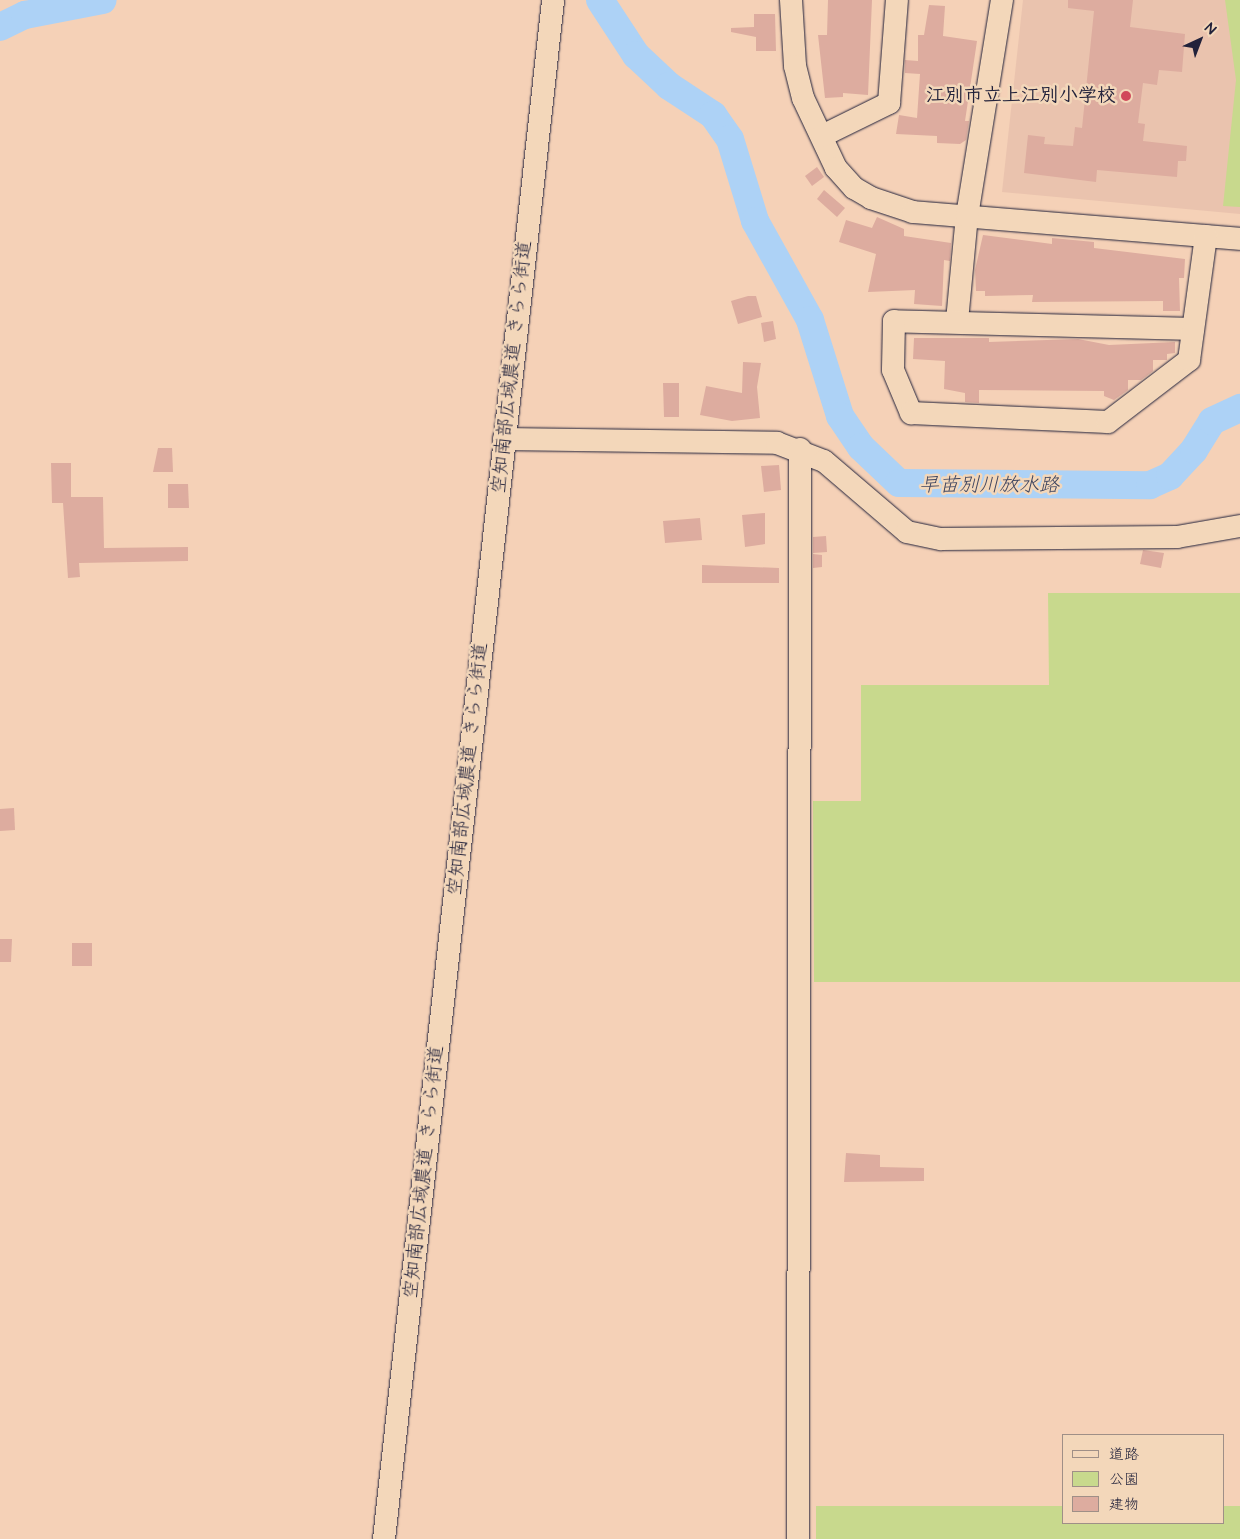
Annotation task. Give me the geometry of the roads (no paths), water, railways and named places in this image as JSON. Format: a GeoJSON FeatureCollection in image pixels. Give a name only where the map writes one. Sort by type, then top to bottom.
{"type":"FeatureCollection","features":[{"type":"Feature","properties":{"kind":"street","name":"空知南部広域農道 きらら街道"},"geometry":{"type":"LineString","coordinates":[[384,1539],[552,0]]}},
{"type":"Feature","properties":{"kind":"street"},"geometry":{"type":"LineString","coordinates":[[791,0],[795,66],[836,168],[854,188],[890,208],[1240,239]]}},
{"type":"Feature","properties":{"kind":"street"},"geometry":{"type":"LineString","coordinates":[[822,136],[889,103],[897,0]]}},
{"type":"Feature","properties":{"kind":"street"},"geometry":{"type":"LineString","coordinates":[[956,321],[967,216],[1002,0]]}},
{"type":"Feature","properties":{"kind":"street"},"geometry":{"type":"LineString","coordinates":[[1193,330],[956,321],[894,321],[893,370],[911,413],[1108,422],[1189,360],[1206,236]]}},
{"type":"Feature","properties":{"kind":"street"},"geometry":{"type":"LineString","coordinates":[[504,439],[777,443],[800,449],[824,461],[894,522],[923,537],[1177,536],[1240,526]]}},
{"type":"Feature","properties":{"kind":"street"},"geometry":{"type":"LineString","coordinates":[[798,1539],[800,449]]}},
{"type":"Feature","properties":{"kind":"waterway","name":"早苗別川放水路"},"geometry":{"type":"LineString","coordinates":[[0,27],[25,15],[103,0]]}},
{"type":"Feature","properties":{"kind":"waterway","name":"早苗別川放水路"},"geometry":{"type":"LineString","coordinates":[[600,0],[636,55],[669,86],[713,115],[730,139],[755,221],[810,320],[840,416],[861,447],[899,483],[1150,485],[1170,476],[1194,450],[1212,421],[1240,408]]}},
{"type":"Feature","properties":{"kind":"place","name":"江別市立上江別小学校"},"geometry":{"type":"Point","coordinates":[1126,96]}}]}
